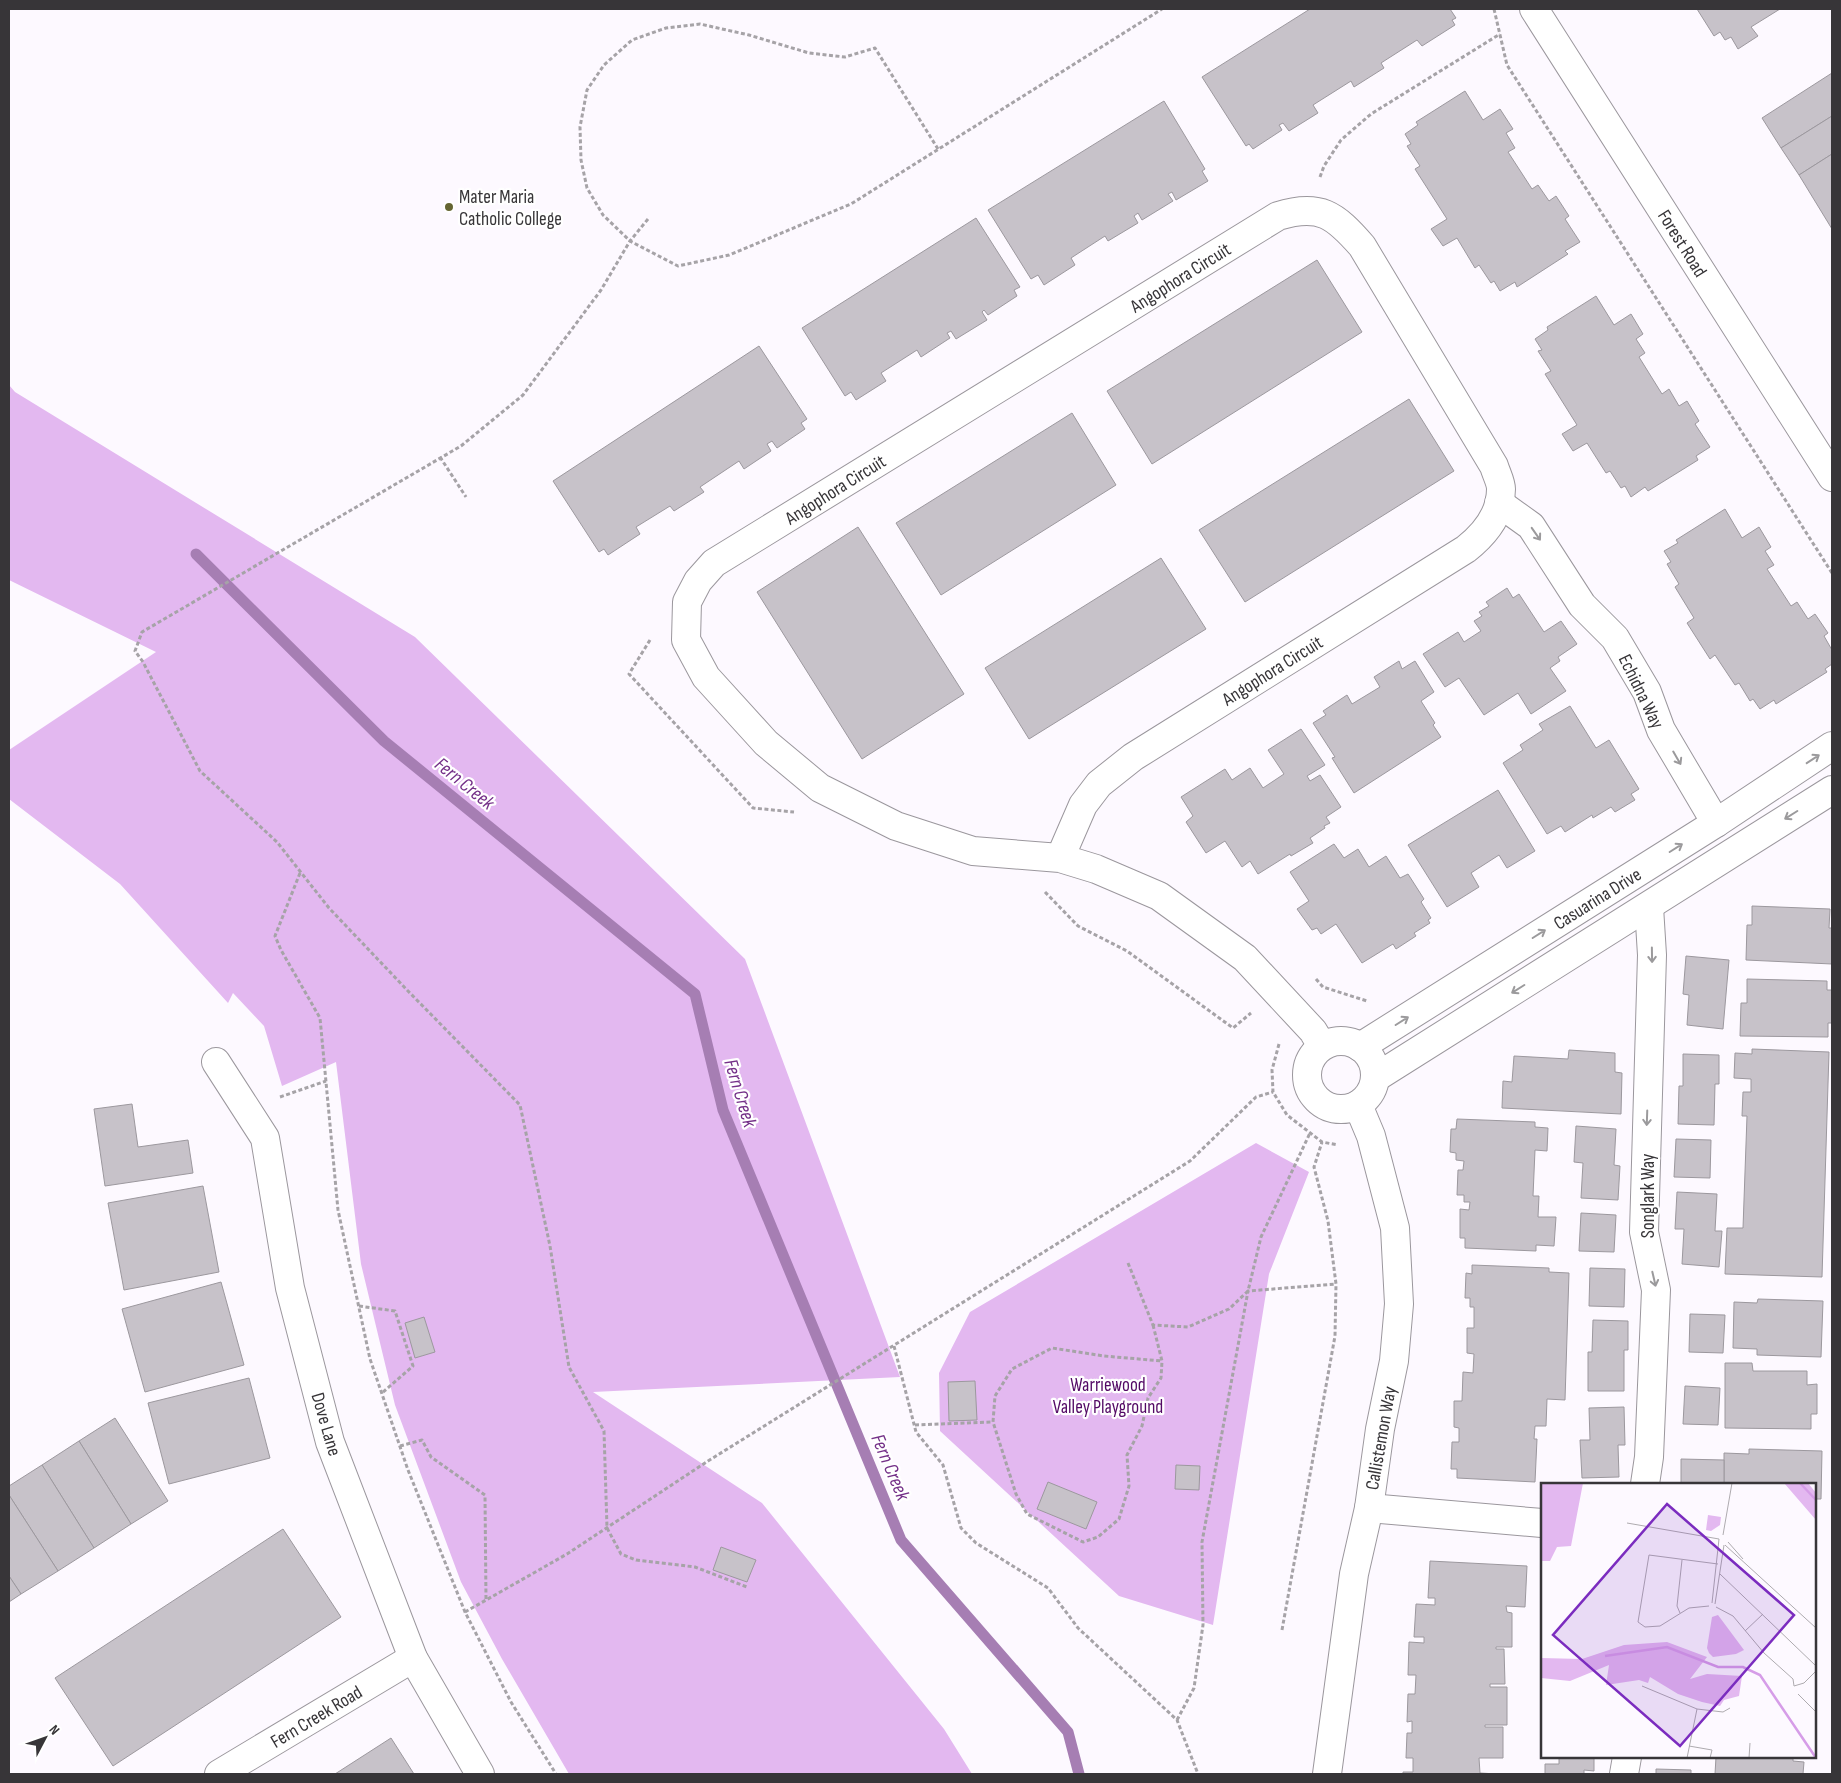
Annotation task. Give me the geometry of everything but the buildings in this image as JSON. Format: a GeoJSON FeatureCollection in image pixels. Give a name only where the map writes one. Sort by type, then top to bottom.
{"type":"FeatureCollection","features":[{"type":"Feature","properties":{"kind":"street","name":"Forest Road"},"geometry":{"type":"LineString","coordinates":[[1534,9],[1832,477]]}},
{"type":"Feature","properties":{"kind":"street","name":"Angophora Circuit"},"geometry":{"type":"LineString","coordinates":[[1060,858],[1084,805],[1099,784],[1133,757],[1466,549],[1481,538],[1491,526],[1499,503],[1501,488],[1494,466],[1362,246],[1344,226],[1330,216],[1309,211],[1295,211],[1278,216],[714,563],[698,581],[688,602],[686,640],[706,677],[766,743],[820,788],[896,826],[973,851],[1060,858],[1096,868],[1159,896],[1244,958],[1313,1031],[1322,1046]]}},
{"type":"Feature","properties":{"kind":"street","name":"Echidna Way"},"geometry":{"type":"LineString","coordinates":[[1499,503],[1531,526],[1582,605],[1615,638],[1647,692],[1660,730],[1716,822]]}},
{"type":"Feature","properties":{"kind":"street","name":"Casuarina Drive"},"geometry":{"type":"LineString","coordinates":[[1360,1047],[1716,822],[1832,746]]}},
{"type":"Feature","properties":{"kind":"street","name":"Casuarina Drive"},"geometry":{"type":"LineString","coordinates":[[1375,1078],[1832,790]]}},
{"type":"Feature","properties":{"kind":"street","name":"Songlark Way"},"geometry":{"type":"LineString","coordinates":[[1645,1483],[1649,1457],[1656,1290],[1644,1232],[1652,955],[1649,907]]}},
{"type":"Feature","properties":{"kind":"street"},"geometry":{"type":"LineString","coordinates":[[1331,1041],[1351,1042],[1360,1047],[1372,1060],[1375,1078],[1370,1093],[1358,1105],[1347,1109],[1335,1109],[1324,1105],[1315,1098],[1308,1088],[1306,1076],[1308,1064],[1313,1054],[1322,1046],[1331,1041]]}},
{"type":"Feature","properties":{"kind":"street","name":"Dove Lane"},"geometry":{"type":"LineString","coordinates":[[216,1062],[265,1138],[290,1288],[330,1442],[413,1658],[480,1774]]}},
{"type":"Feature","properties":{"kind":"street","name":"Callistemon Way"},"geometry":{"type":"LineString","coordinates":[[1327,1774],[1354,1574],[1369,1508],[1380,1429],[1394,1361],[1399,1304],[1395,1228],[1371,1136],[1358,1105]]}},
{"type":"Feature","properties":{"kind":"street"},"geometry":{"type":"LineString","coordinates":[[1369,1508],[1541,1523]]}},
{"type":"Feature","properties":{"kind":"street","name":"Fern Creek Road"},"geometry":{"type":"LineString","coordinates":[[219,1774],[413,1658]]}},
{"type":"Feature","properties":{"kind":"street"},"geometry":{"type":"LineString","coordinates":[[1624,1774],[1627,1758]]}},
{"type":"Feature","properties":{"kind":"path"},"geometry":{"type":"LineString","coordinates":[[938,149],[875,48],[845,57],[809,53],[749,35],[700,24],[666,28],[632,40],[604,65],[587,90],[580,127],[581,160],[587,188],[603,215],[630,241],[678,266],[729,255],[851,204],[1162,9]]}},
{"type":"Feature","properties":{"kind":"path"},"geometry":{"type":"LineString","coordinates":[[1494,9],[1507,64],[1832,573]]}},
{"type":"Feature","properties":{"kind":"path"},"geometry":{"type":"LineString","coordinates":[[1309,211],[1324,166],[1341,140],[1371,114],[1500,34]]}},
{"type":"Feature","properties":{"kind":"path"},"geometry":{"type":"LineString","coordinates":[[648,219],[630,241],[600,290],[523,395],[460,446],[142,632],[135,651],[143,662],[200,771],[277,842],[328,908],[520,1105],[550,1246],[569,1367],[604,1432],[607,1528],[621,1554],[636,1560],[695,1567],[747,1587]]}},
{"type":"Feature","properties":{"kind":"path"},"geometry":{"type":"LineString","coordinates":[[440,457],[466,497]]}},
{"type":"Feature","properties":{"kind":"path"},"geometry":{"type":"LineString","coordinates":[[300,873],[275,936],[320,1018],[338,1210],[370,1359],[408,1470],[465,1612],[511,1702],[556,1774]]}},
{"type":"Feature","properties":{"kind":"path"},"geometry":{"type":"LineString","coordinates":[[247,1109],[326,1081]]}},
{"type":"Feature","properties":{"kind":"path"},"geometry":{"type":"LineString","coordinates":[[465,1612],[567,1554],[720,1454],[1190,1162],[1256,1097],[1274,1092]]}},
{"type":"Feature","properties":{"kind":"path"},"geometry":{"type":"LineString","coordinates":[[1177,1720],[1194,1688],[1203,1625],[1202,1542],[1248,1291],[1261,1237],[1310,1133]]}},
{"type":"Feature","properties":{"kind":"path"},"geometry":{"type":"LineString","coordinates":[[1282,1630],[1335,1336],[1336,1284],[1328,1221],[1314,1167],[1322,1142]]}},
{"type":"Feature","properties":{"kind":"path"},"geometry":{"type":"LineString","coordinates":[[1128,1263],[1153,1325],[1162,1361],[1161,1378],[1148,1398],[1142,1426],[1127,1454],[1129,1486],[1119,1519],[1098,1537],[1082,1542],[1027,1514],[1016,1494],[993,1422],[995,1396],[1012,1369],[1052,1348],[1104,1356],[1162,1361]]}},
{"type":"Feature","properties":{"kind":"path"},"geometry":{"type":"LineString","coordinates":[[1153,1325],[1188,1326],[1229,1309],[1248,1291],[1336,1284]]}},
{"type":"Feature","properties":{"kind":"path"},"geometry":{"type":"LineString","coordinates":[[359,1306],[394,1311],[412,1366],[382,1394]]}},
{"type":"Feature","properties":{"kind":"path"},"geometry":{"type":"LineString","coordinates":[[894,1346],[916,1432],[943,1465],[961,1528],[976,1543],[1048,1588],[1078,1628],[1177,1720],[1198,1774]]}},
{"type":"Feature","properties":{"kind":"path"},"geometry":{"type":"LineString","coordinates":[[914,1425],[993,1422]]}},
{"type":"Feature","properties":{"kind":"path"},"geometry":{"type":"LineString","coordinates":[[400,1446],[422,1440],[431,1457],[485,1495],[486,1600]]}},
{"type":"Feature","properties":{"kind":"green space"},"geometry":{"type":"Polygon","coordinates":[[[9,385],[15,392],[415,637],[745,959],[900,1377],[593,1392],[762,1503],[944,1729],[972,1774],[569,1774],[502,1659],[461,1582],[395,1405],[361,1264],[336,1062],[282,1086],[264,1026],[233,993],[228,1003],[120,884],[9,799],[9,750],[156,652],[9,580],[9,385]]]}},
{"type":"Feature","properties":{"kind":"green space","name":"Warriewood Valley Playground"},"geometry":{"type":"Polygon","coordinates":[[[1256,1143],[1309,1172],[1269,1274],[1213,1625],[1119,1596],[940,1431],[939,1373],[970,1312],[1256,1143]]]}},
{"type":"Feature","properties":{"kind":"waterway","name":"Fern Creek"},"geometry":{"type":"LineString","coordinates":[[196,554],[384,741],[695,994],[723,1110],[901,1540],[1068,1732],[1079,1774]]}},
{"type":"Feature","properties":{"kind":"place","name":"Mater Maria Catholic College"},"geometry":{"type":"Point","coordinates":[449,207]}}]}
